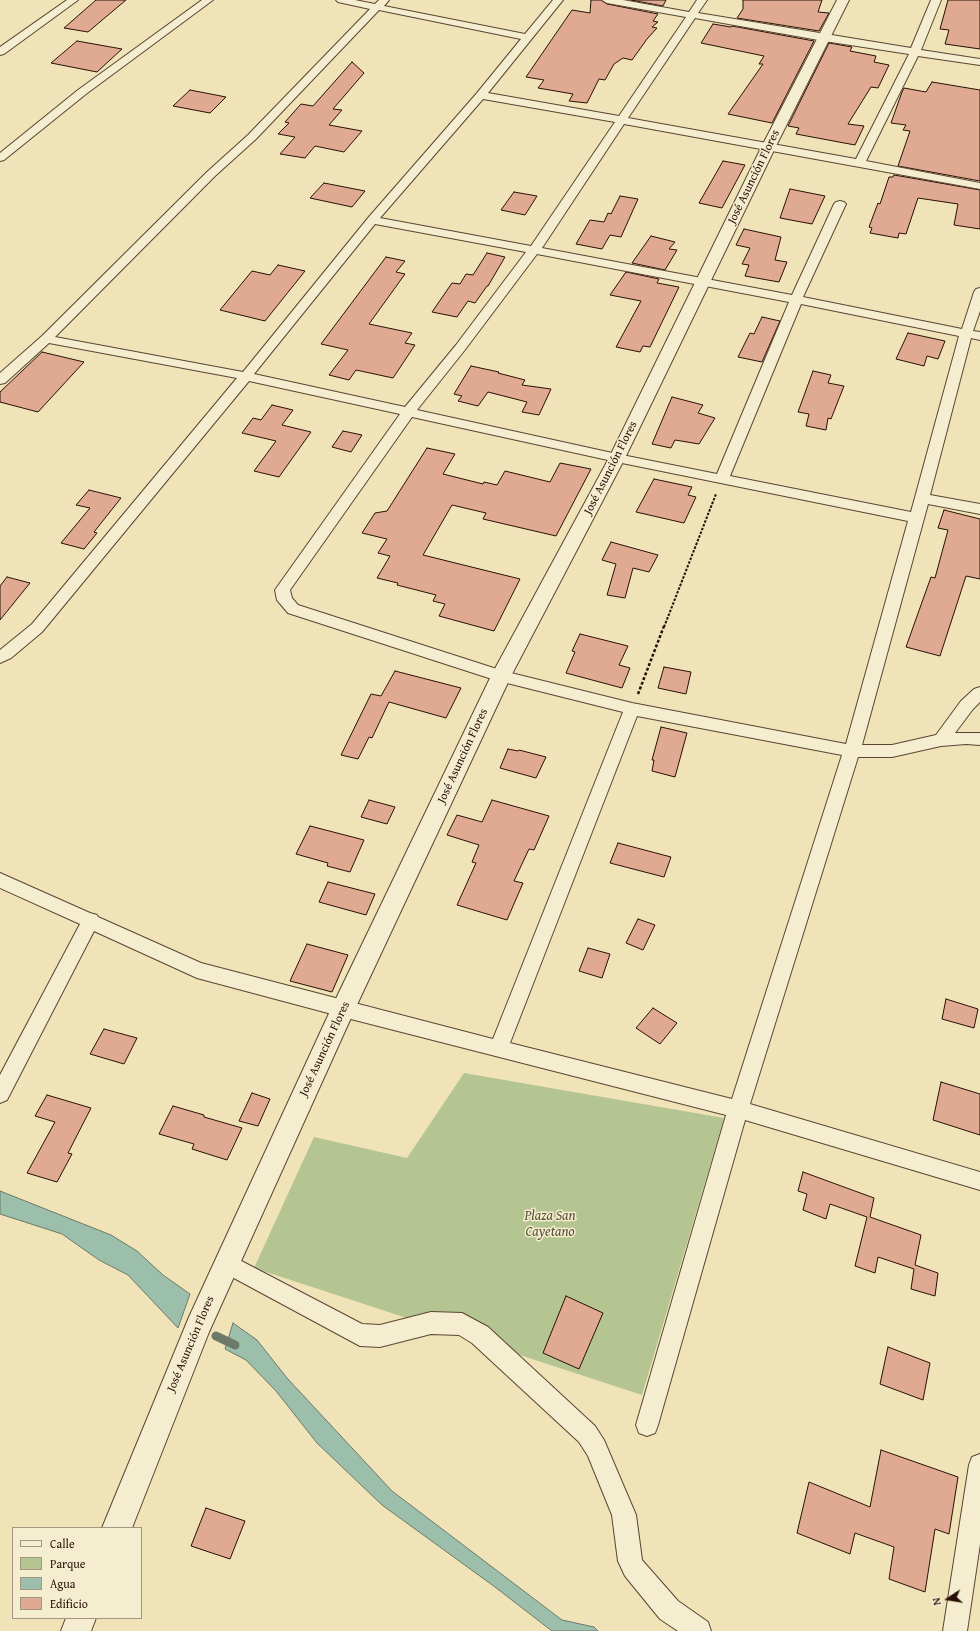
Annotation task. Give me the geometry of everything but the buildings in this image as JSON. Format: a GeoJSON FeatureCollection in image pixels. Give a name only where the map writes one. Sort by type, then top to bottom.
{"type":"FeatureCollection","features":[{"type":"Feature","properties":{"kind":"street"},"geometry":{"type":"LineString","coordinates":[[0,52],[73,0]]}},
{"type":"Feature","properties":{"kind":"street"},"geometry":{"type":"LineString","coordinates":[[0,158],[82,92],[208,0]]}},
{"type":"Feature","properties":{"kind":"street"},"geometry":{"type":"LineString","coordinates":[[341,0],[381,4],[527,37]]}},
{"type":"Feature","properties":{"kind":"street"},"geometry":{"type":"LineString","coordinates":[[0,657],[6,654],[37,628],[246,376],[372,220],[481,95],[558,0]]}},
{"type":"Feature","properties":{"kind":"street"},"geometry":{"type":"LineString","coordinates":[[606,0],[824,38],[980,62]]}},
{"type":"Feature","properties":{"kind":"street"},"geometry":{"type":"LineString","coordinates":[[702,0],[534,250],[460,348],[409,412],[282,590],[285,600],[293,608],[501,676],[632,709],[852,752],[892,750],[941,740],[966,738],[980,739]]}},
{"type":"Feature","properties":{"kind":"street","name":"José Asunción Flores"},"geometry":{"type":"LineString","coordinates":[[117,1527],[198,1326],[226,1263],[343,1009],[501,676],[617,458],[769,146],[844,0]]}},
{"type":"Feature","properties":{"kind":"street"},"geometry":{"type":"LineString","coordinates":[[860,163],[915,52],[936,0]]}},
{"type":"Feature","properties":{"kind":"street"},"geometry":{"type":"LineString","coordinates":[[0,380],[46,339],[211,174],[252,137],[381,4]]}},
{"type":"Feature","properties":{"kind":"street"},"geometry":{"type":"LineString","coordinates":[[481,95],[621,119],[980,186]]}},
{"type":"Feature","properties":{"kind":"street"},"geometry":{"type":"LineString","coordinates":[[722,479],[796,300],[840,204]]}},
{"type":"Feature","properties":{"kind":"street"},"geometry":{"type":"LineString","coordinates":[[372,220],[704,281],[973,335]]}},
{"type":"Feature","properties":{"kind":"street"},"geometry":{"type":"LineString","coordinates":[[647,1425],[738,1109],[852,752],[916,518],[973,335],[980,292]]}},
{"type":"Feature","properties":{"kind":"street"},"geometry":{"type":"LineString","coordinates":[[46,339],[246,376],[617,458],[916,518]]}},
{"type":"Feature","properties":{"kind":"street"},"geometry":{"type":"LineString","coordinates":[[922,498],[980,509]]}},
{"type":"Feature","properties":{"kind":"street"},"geometry":{"type":"LineString","coordinates":[[941,740],[967,705],[980,694]]}},
{"type":"Feature","properties":{"kind":"street"},"geometry":{"type":"LineString","coordinates":[[499,1047],[632,709]]}},
{"type":"Feature","properties":{"kind":"street"},"geometry":{"type":"LineString","coordinates":[[0,880],[91,920],[197,970],[343,1009],[499,1047],[738,1109],[980,1181]]}},
{"type":"Feature","properties":{"kind":"street"},"geometry":{"type":"LineString","coordinates":[[0,1094],[91,920]]}},
{"type":"Feature","properties":{"kind":"street"},"geometry":{"type":"LineString","coordinates":[[226,1263],[360,1335],[380,1336],[431,1323],[462,1324],[480,1335],[587,1434],[596,1448],[624,1515],[630,1561],[633,1568],[669,1610],[699,1631]]}},
{"type":"Feature","properties":{"kind":"street"},"geometry":{"type":"LineString","coordinates":[[955,1631],[980,1465]]}},
{"type":"Feature","properties":{"kind":"street"},"geometry":{"type":"LineString","coordinates":[[76,1631],[81,1619]]}},
{"type":"Feature","properties":{"kind":"path"},"geometry":{"type":"LineString","coordinates":[[632,709],[722,479]]}},
{"type":"Feature","properties":{"kind":"green space","name":"Plaza San Cayetano"},"geometry":{"type":"Polygon","coordinates":[[[464,1073],[724,1118],[642,1395],[254,1268],[314,1137],[407,1158],[464,1073]]]}},
{"type":"Feature","properties":{"kind":"water"},"geometry":{"type":"Polygon","coordinates":[[[0,1191],[111,1235],[137,1251],[163,1275],[190,1294],[178,1328],[128,1275],[99,1260],[62,1234],[0,1214],[0,1191]]]}},
{"type":"Feature","properties":{"kind":"water"},"geometry":{"type":"Polygon","coordinates":[[[233,1323],[257,1340],[287,1378],[392,1491],[562,1620],[594,1627],[598,1631],[552,1631],[495,1587],[382,1505],[317,1443],[276,1391],[246,1360],[225,1349],[233,1323]]]}},
{"type":"Feature","properties":{"kind":"waterway"},"geometry":{"type":"LineString","coordinates":[[216,1336],[235,1345]]}}]}
